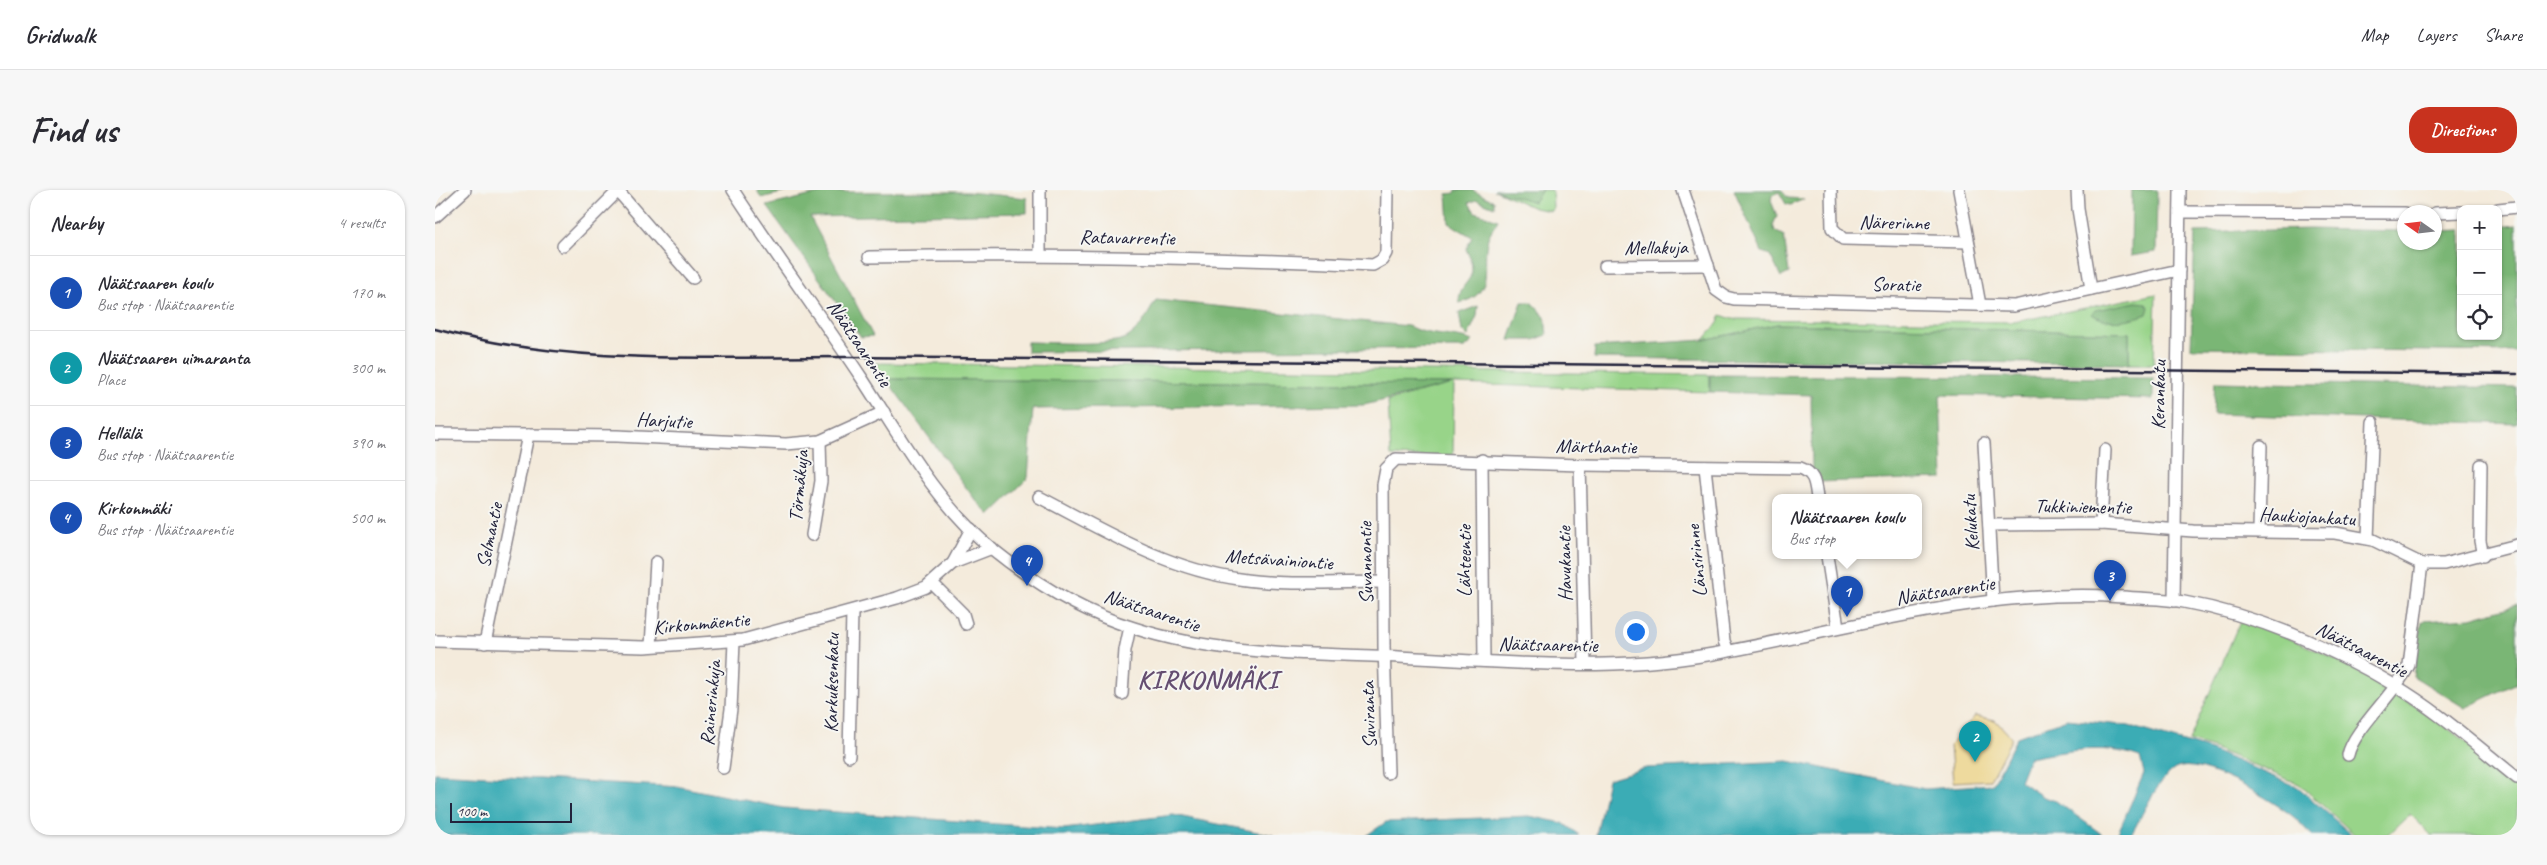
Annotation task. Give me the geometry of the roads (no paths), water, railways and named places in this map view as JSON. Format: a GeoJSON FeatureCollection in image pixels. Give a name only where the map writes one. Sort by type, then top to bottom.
{"type":"FeatureCollection","features":[{"type":"Feature","properties":{"kind":"street"},"geometry":{"type":"LineString","coordinates":[[435,217],[465,190]]}},
{"type":"Feature","properties":{"kind":"street"},"geometry":{"type":"LineString","coordinates":[[1039,254],[1040,190]]}},
{"type":"Feature","properties":{"kind":"street","name":"Ratavarrentie"},"geometry":{"type":"LineString","coordinates":[[869,257],[1039,254],[1189,256],[1215,260],[1373,265],[1382,260],[1386,253],[1387,190]]}},
{"type":"Feature","properties":{"kind":"street","name":"Soratie"},"geometry":{"type":"LineString","coordinates":[[1683,190],[1716,290],[1726,297],[1734,299],[2014,306],[2179,270]]}},
{"type":"Feature","properties":{"kind":"street","name":"Närerinne"},"geometry":{"type":"LineString","coordinates":[[1831,190],[1832,228],[1843,239],[1968,242]]}},
{"type":"Feature","properties":{"kind":"street"},"geometry":{"type":"LineString","coordinates":[[1959,190],[1980,305]]}},
{"type":"Feature","properties":{"kind":"street"},"geometry":{"type":"LineString","coordinates":[[2077,190],[2078,209],[2091,289]]}},
{"type":"Feature","properties":{"kind":"street","name":"Kerankatu"},"geometry":{"type":"LineString","coordinates":[[2173,600],[2176,528],[2180,190]]}},
{"type":"Feature","properties":{"kind":"street"},"geometry":{"type":"LineString","coordinates":[[563,246],[618,191],[693,278]]}},
{"type":"Feature","properties":{"kind":"street","name":"Näätsaarentie"},"geometry":{"type":"LineString","coordinates":[[738,192],[884,412],[929,477],[971,529],[992,548],[1074,603],[1131,627],[1206,647],[1243,651],[1484,662],[1653,662],[1728,651],[1838,627],[1993,600],[2054,595],[2173,600],[2213,608],[2273,628],[2355,664],[2397,686],[2461,732],[2517,778]]}},
{"type":"Feature","properties":{"kind":"street"},"geometry":{"type":"LineString","coordinates":[[2502,209],[2517,207]]}},
{"type":"Feature","properties":{"kind":"street"},"geometry":{"type":"LineString","coordinates":[[2180,212],[2397,213]]}},
{"type":"Feature","properties":{"kind":"street"},"geometry":{"type":"LineString","coordinates":[[2442,212],[2457,212]]}},
{"type":"Feature","properties":{"kind":"street","name":"Mellakuja"},"geometry":{"type":"LineString","coordinates":[[1605,266],[1708,265]]}},
{"type":"Feature","properties":{"kind":"street","name":"Harjutie"},"geometry":{"type":"LineString","coordinates":[[435,434],[617,436],[786,444],[820,441],[884,412]]}},
{"type":"Feature","properties":{"kind":"street"},"geometry":{"type":"LineString","coordinates":[[2368,538],[2373,422]]}},
{"type":"Feature","properties":{"kind":"street","name":"Selmantie"},"geometry":{"type":"LineString","coordinates":[[485,643],[528,435]]}},
{"type":"Feature","properties":{"kind":"street","name":"Törmäkuja"},"geometry":{"type":"LineString","coordinates":[[812,535],[821,481],[820,441]]}},
{"type":"Feature","properties":{"kind":"street","name":"Kelukatu"},"geometry":{"type":"LineString","coordinates":[[1983,443],[1993,600]]}},
{"type":"Feature","properties":{"kind":"street"},"geometry":{"type":"LineString","coordinates":[[2259,531],[2261,446]]}},
{"type":"Feature","properties":{"kind":"street"},"geometry":{"type":"LineString","coordinates":[[2101,524],[2105,450]]}},
{"type":"Feature","properties":{"kind":"street","name":"Märthantie"},"geometry":{"type":"LineString","coordinates":[[1386,469],[1396,458],[1580,465],[1800,468],[1808,470],[1814,477],[1816,494]]}},
{"type":"Feature","properties":{"kind":"street","name":"Lähteentie"},"geometry":{"type":"LineString","coordinates":[[1482,460],[1484,662]]}},
{"type":"Feature","properties":{"kind":"street","name":"Havukantie"},"geometry":{"type":"LineString","coordinates":[[1580,465],[1585,663]]}},
{"type":"Feature","properties":{"kind":"street"},"geometry":{"type":"LineString","coordinates":[[2481,465],[2480,541],[2483,556]]}},
{"type":"Feature","properties":{"kind":"street","name":"Länsirinne"},"geometry":{"type":"LineString","coordinates":[[1705,466],[1724,641],[1728,651]]}},
{"type":"Feature","properties":{"kind":"street","name":"Suvannontie"},"geometry":{"type":"LineString","coordinates":[[1384,657],[1383,486],[1386,469]]}},
{"type":"Feature","properties":{"kind":"street","name":"Metsävainiontie"},"geometry":{"type":"LineString","coordinates":[[1039,497],[1144,552],[1198,570],[1248,580],[1385,582]]}},
{"type":"Feature","properties":{"kind":"street","name":"Tukkiniementie"},"geometry":{"type":"LineString","coordinates":[[1989,526],[2101,524],[2176,528]]}},
{"type":"Feature","properties":{"kind":"street","name":"Haukiojankatu"},"geometry":{"type":"LineString","coordinates":[[2176,528],[2193,531],[2335,533],[2368,538],[2422,564],[2444,564],[2483,556],[2517,545]]}},
{"type":"Feature","properties":{"kind":"street","name":"Kirkonmäentie"},"geometry":{"type":"LineString","coordinates":[[435,641],[651,646],[734,642],[897,598],[932,583],[953,563],[971,529]]}},
{"type":"Feature","properties":{"kind":"street","name":"Kirkonmäentie"},"geometry":{"type":"LineString","coordinates":[[953,563],[992,548]]}},
{"type":"Feature","properties":{"kind":"street"},"geometry":{"type":"LineString","coordinates":[[1827,559],[1838,627]]}},
{"type":"Feature","properties":{"kind":"street"},"geometry":{"type":"LineString","coordinates":[[651,646],[656,562]]}},
{"type":"Feature","properties":{"kind":"street"},"geometry":{"type":"LineString","coordinates":[[2348,755],[2355,740],[2397,686],[2409,665],[2422,564]]}},
{"type":"Feature","properties":{"kind":"street"},"geometry":{"type":"LineString","coordinates":[[932,583],[963,614],[966,624]]}},
{"type":"Feature","properties":{"kind":"street","name":"Karkuksenkatu"},"geometry":{"type":"LineString","coordinates":[[849,756],[852,611]]}},
{"type":"Feature","properties":{"kind":"street"},"geometry":{"type":"LineString","coordinates":[[1122,694],[1125,650],[1131,627]]}},
{"type":"Feature","properties":{"kind":"street","name":"Rainerinkuja"},"geometry":{"type":"LineString","coordinates":[[723,768],[731,708],[734,642]]}},
{"type":"Feature","properties":{"kind":"street","name":"Suviranta"},"geometry":{"type":"LineString","coordinates":[[1384,657],[1388,773]]}},
{"type":"Feature","properties":{"kind":"water"},"geometry":{"type":"Polygon","coordinates":[[[2067,719],[2129,726],[2211,750],[2298,787],[2352,835],[2312,835],[2287,812],[2256,792],[2219,774],[2186,766],[2175,769],[2162,781],[2131,835],[2117,835],[2144,773],[2140,757],[2112,750],[2098,749],[2071,751],[2029,758],[2020,781],[2043,797],[2056,801],[2103,835],[1596,835],[1608,779],[1646,768],[1788,761],[1925,789],[1993,784],[2017,737],[2067,719]]]}},
{"type":"Feature","properties":{"kind":"water"},"geometry":{"type":"Polygon","coordinates":[[[435,773],[681,787],[784,808],[1064,829],[1173,815],[1273,835],[435,835],[435,773]]]}},
{"type":"Feature","properties":{"kind":"water"},"geometry":{"type":"Polygon","coordinates":[[[1529,816],[1563,823],[1579,835],[1367,835],[1386,822],[1529,816]]]}},
{"type":"Feature","properties":{"kind":"railway"},"geometry":{"type":"LineString","coordinates":[[435,329],[486,341],[537,349],[640,357],[847,357],[2517,374]]}},
{"type":"Feature","properties":{"kind":"place","name":"Kirkonmäki"},"geometry":{"type":"Point","coordinates":[1027,586]}},
{"type":"Feature","properties":{"kind":"place","name":"Hellälä"},"geometry":{"type":"Point","coordinates":[2110,601]}},
{"type":"Feature","properties":{"kind":"place","name":"Näätsaaren koulu"},"geometry":{"type":"Point","coordinates":[1847,617]}},
{"type":"Feature","properties":{"kind":"place","name":"Näätsaaren uimaranta"},"geometry":{"type":"Point","coordinates":[1975,762]}},
{"type":"Feature","properties":{"kind":"district","name":"KIRKONMÄKI"},"geometry":{"type":"Point","coordinates":[1208,679]}}]}
